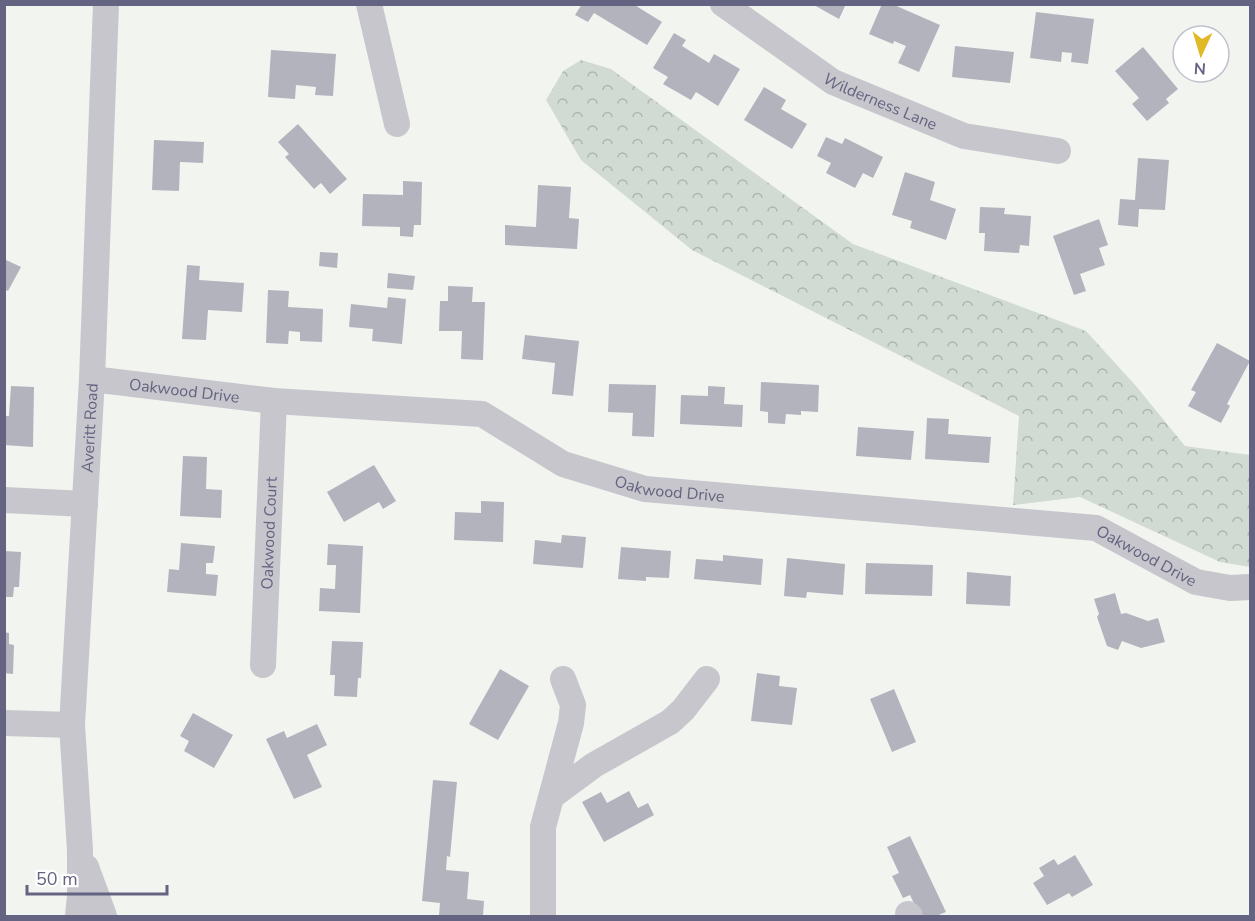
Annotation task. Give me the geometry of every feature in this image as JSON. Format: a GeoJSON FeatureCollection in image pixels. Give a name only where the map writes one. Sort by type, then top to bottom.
{"type":"FeatureCollection","features":[{"type":"Feature","properties":{"kind":"street","name":"Averitt Road"},"geometry":{"type":"LineString","coordinates":[[78,916],[80,850],[72,725],[92,379],[106,4]]}},
{"type":"Feature","properties":{"kind":"street"},"geometry":{"type":"LineString","coordinates":[[369,4],[397,124]]}},
{"type":"Feature","properties":{"kind":"street","name":"Wilderness Lane"},"geometry":{"type":"LineString","coordinates":[[723,4],[834,82],[964,136],[1058,151]]}},
{"type":"Feature","properties":{"kind":"street","name":"Oakwood Drive"},"geometry":{"type":"LineString","coordinates":[[92,379],[274,401],[482,414],[562,464],[645,489],[1096,528],[1196,582],[1230,588],[1251,587]]}},
{"type":"Feature","properties":{"kind":"street","name":"Oakwood Court"},"geometry":{"type":"LineString","coordinates":[[263,665],[274,401]]}},
{"type":"Feature","properties":{"kind":"street"},"geometry":{"type":"LineString","coordinates":[[4,500],[85,504]]}},
{"type":"Feature","properties":{"kind":"street"},"geometry":{"type":"LineString","coordinates":[[543,916],[543,827],[571,723],[573,705],[563,679]]}},
{"type":"Feature","properties":{"kind":"street"},"geometry":{"type":"LineString","coordinates":[[552,795],[594,765],[669,722],[683,710],[707,679]]}},
{"type":"Feature","properties":{"kind":"street"},"geometry":{"type":"LineString","coordinates":[[4,723],[72,725]]}},
{"type":"Feature","properties":{"kind":"street","name":"Averitt Road"},"geometry":{"type":"LineString","coordinates":[[80,850],[104,916]]}},
{"type":"Feature","properties":{"kind":"green space"},"geometry":{"type":"Polygon","coordinates":[[[581,60],[611,69],[853,244],[1086,331],[1136,386],[1185,446],[1250,455],[1250,567],[1220,562],[1080,497],[1013,505],[1019,416],[692,250],[581,160],[546,100],[563,71],[581,60]]]}},
{"type":"Feature","properties":{"kind":"building"},"geometry":{"type":"Polygon","coordinates":[[[582,4],[633,4],[662,22],[647,45],[594,13],[588,22],[575,15],[582,4]]]}},
{"type":"Feature","properties":{"kind":"building"},"geometry":{"type":"Polygon","coordinates":[[[812,4],[846,4],[839,19],[812,4]]]}},
{"type":"Feature","properties":{"kind":"building"},"geometry":{"type":"Polygon","coordinates":[[[882,4],[892,4],[940,25],[919,72],[898,63],[906,46],[894,41],[893,44],[869,34],[882,4]]]}},
{"type":"Feature","properties":{"kind":"building"},"geometry":{"type":"Polygon","coordinates":[[[1036,12],[1094,19],[1088,64],[1071,62],[1072,53],[1062,52],[1061,62],[1030,58],[1036,12]]]}},
{"type":"Feature","properties":{"kind":"building"},"geometry":{"type":"Polygon","coordinates":[[[674,33],[686,40],[682,46],[709,63],[714,54],[740,69],[718,106],[696,92],[691,100],[663,84],[668,77],[653,68],[674,33]]]}},
{"type":"Feature","properties":{"kind":"building"},"geometry":{"type":"Polygon","coordinates":[[[955,46],[1014,52],[1010,83],[952,77],[955,46]]]}},
{"type":"Feature","properties":{"kind":"building"},"geometry":{"type":"Polygon","coordinates":[[[1143,47],[1171,81],[1171,84],[1178,89],[1166,99],[1169,103],[1147,121],[1132,104],[1139,98],[1115,71],[1143,47]]]}},
{"type":"Feature","properties":{"kind":"building"},"geometry":{"type":"Polygon","coordinates":[[[271,50],[336,54],[333,96],[315,95],[316,87],[296,85],[295,99],[268,97],[271,50]]]}},
{"type":"Feature","properties":{"kind":"building"},"geometry":{"type":"Polygon","coordinates":[[[764,87],[786,100],[781,109],[807,124],[792,149],[744,120],[764,87]]]}},
{"type":"Feature","properties":{"kind":"building"},"geometry":{"type":"Polygon","coordinates":[[[298,124],[347,179],[330,194],[321,183],[314,189],[285,157],[289,154],[278,142],[298,124]]]}},
{"type":"Feature","properties":{"kind":"building"},"geometry":{"type":"Polygon","coordinates":[[[826,137],[842,144],[845,138],[883,157],[873,178],[863,173],[855,188],[826,173],[831,163],[817,156],[826,137]]]}},
{"type":"Feature","properties":{"kind":"building"},"geometry":{"type":"Polygon","coordinates":[[[154,140],[204,142],[203,163],[180,162],[179,191],[152,190],[154,140]]]}},
{"type":"Feature","properties":{"kind":"building"},"geometry":{"type":"Polygon","coordinates":[[[1138,158],[1169,160],[1165,210],[1139,209],[1138,227],[1118,225],[1120,199],[1135,200],[1138,158]]]}},
{"type":"Feature","properties":{"kind":"building"},"geometry":{"type":"Polygon","coordinates":[[[905,172],[935,182],[930,200],[956,209],[946,240],[910,228],[912,221],[892,215],[905,172]]]}},
{"type":"Feature","properties":{"kind":"building"},"geometry":{"type":"Polygon","coordinates":[[[403,181],[422,182],[421,225],[414,225],[413,237],[400,236],[400,227],[362,226],[363,194],[403,195],[403,181]]]}},
{"type":"Feature","properties":{"kind":"building"},"geometry":{"type":"Polygon","coordinates":[[[538,185],[571,187],[569,218],[579,219],[577,249],[505,245],[505,225],[536,227],[538,185]]]}},
{"type":"Feature","properties":{"kind":"building"},"geometry":{"type":"Polygon","coordinates":[[[980,207],[1005,208],[1004,214],[1031,216],[1029,246],[1020,245],[1019,253],[984,251],[985,233],[979,233],[980,207]]]}},
{"type":"Feature","properties":{"kind":"building"},"geometry":{"type":"Polygon","coordinates":[[[1099,219],[1108,245],[1099,248],[1105,265],[1080,274],[1086,291],[1074,295],[1053,236],[1099,219]]]}},
{"type":"Feature","properties":{"kind":"building"},"geometry":{"type":"Polygon","coordinates":[[[320,252],[338,253],[337,268],[319,266],[320,252]]]}},
{"type":"Feature","properties":{"kind":"building"},"geometry":{"type":"Polygon","coordinates":[[[4,259],[21,267],[8,291],[4,289],[4,259]]]}},
{"type":"Feature","properties":{"kind":"building"},"geometry":{"type":"Polygon","coordinates":[[[187,265],[200,266],[199,280],[244,283],[242,312],[208,310],[206,340],[182,339],[187,265]]]}},
{"type":"Feature","properties":{"kind":"building"},"geometry":{"type":"Polygon","coordinates":[[[388,273],[415,276],[413,290],[387,288],[388,273]]]}},
{"type":"Feature","properties":{"kind":"building"},"geometry":{"type":"Polygon","coordinates":[[[448,286],[473,287],[472,302],[485,302],[483,360],[461,359],[462,331],[439,331],[440,301],[448,301],[448,286]]]}},
{"type":"Feature","properties":{"kind":"building"},"geometry":{"type":"Polygon","coordinates":[[[268,290],[289,291],[288,307],[323,309],[322,342],[300,341],[300,332],[289,331],[288,344],[266,343],[268,290]]]}},
{"type":"Feature","properties":{"kind":"building"},"geometry":{"type":"Polygon","coordinates":[[[388,297],[406,299],[402,344],[372,341],[373,329],[349,327],[351,304],[387,308],[388,297]]]}},
{"type":"Feature","properties":{"kind":"building"},"geometry":{"type":"Polygon","coordinates":[[[525,335],[579,341],[573,396],[552,394],[555,363],[522,359],[525,335]]]}},
{"type":"Feature","properties":{"kind":"building"},"geometry":{"type":"Polygon","coordinates":[[[1217,343],[1250,361],[1227,404],[1230,406],[1221,423],[1188,406],[1196,392],[1191,390],[1217,343]]]}},
{"type":"Feature","properties":{"kind":"building"},"geometry":{"type":"Polygon","coordinates":[[[761,382],[819,385],[818,412],[801,411],[801,415],[786,414],[785,424],[768,423],[768,412],[760,411],[761,382]]]}},
{"type":"Feature","properties":{"kind":"building"},"geometry":{"type":"Polygon","coordinates":[[[609,384],[656,385],[654,437],[632,436],[633,413],[608,412],[609,384]]]}},
{"type":"Feature","properties":{"kind":"building"},"geometry":{"type":"Polygon","coordinates":[[[11,386],[34,387],[33,447],[4,445],[4,416],[9,416],[11,386]]]}},
{"type":"Feature","properties":{"kind":"building"},"geometry":{"type":"Polygon","coordinates":[[[708,386],[725,387],[724,404],[743,405],[742,427],[680,424],[681,395],[708,396],[708,386]]]}},
{"type":"Feature","properties":{"kind":"building"},"geometry":{"type":"Polygon","coordinates":[[[927,418],[949,419],[948,434],[991,437],[989,463],[925,459],[927,418]]]}},
{"type":"Feature","properties":{"kind":"building"},"geometry":{"type":"Polygon","coordinates":[[[858,427],[914,431],[911,460],[856,456],[858,427]]]}},
{"type":"Feature","properties":{"kind":"building"},"geometry":{"type":"Polygon","coordinates":[[[183,456],[207,457],[206,489],[222,490],[221,518],[180,516],[183,456]]]}},
{"type":"Feature","properties":{"kind":"building"},"geometry":{"type":"Polygon","coordinates":[[[374,465],[396,501],[383,509],[379,502],[344,522],[327,492],[374,465]]]}},
{"type":"Feature","properties":{"kind":"building"},"geometry":{"type":"Polygon","coordinates":[[[481,501],[504,502],[503,542],[454,540],[455,512],[481,513],[481,501]]]}},
{"type":"Feature","properties":{"kind":"building"},"geometry":{"type":"Polygon","coordinates":[[[562,535],[586,537],[583,568],[533,564],[535,540],[561,543],[562,535]]]}},
{"type":"Feature","properties":{"kind":"building"},"geometry":{"type":"Polygon","coordinates":[[[181,543],[215,546],[213,563],[206,563],[206,574],[218,575],[216,596],[167,592],[169,569],[179,570],[181,543]]]}},
{"type":"Feature","properties":{"kind":"building"},"geometry":{"type":"Polygon","coordinates":[[[328,544],[363,546],[360,613],[319,611],[320,588],[335,589],[336,565],[327,565],[328,544]]]}},
{"type":"Feature","properties":{"kind":"building"},"geometry":{"type":"Polygon","coordinates":[[[621,547],[671,551],[669,578],[646,577],[646,581],[618,579],[621,547]]]}},
{"type":"Feature","properties":{"kind":"building"},"geometry":{"type":"Polygon","coordinates":[[[4,551],[21,552],[19,587],[14,587],[13,597],[4,597],[4,551]]]}},
{"type":"Feature","properties":{"kind":"building"},"geometry":{"type":"Polygon","coordinates":[[[723,555],[763,559],[761,585],[694,579],[696,559],[723,561],[723,555]]]}},
{"type":"Feature","properties":{"kind":"building"},"geometry":{"type":"Polygon","coordinates":[[[787,558],[845,564],[843,595],[807,592],[806,598],[784,596],[787,558]]]}},
{"type":"Feature","properties":{"kind":"building"},"geometry":{"type":"Polygon","coordinates":[[[866,563],[933,565],[932,596],[865,594],[866,563]]]}},
{"type":"Feature","properties":{"kind":"building"},"geometry":{"type":"Polygon","coordinates":[[[967,572],[1011,576],[1010,606],[966,604],[967,572]]]}},
{"type":"Feature","properties":{"kind":"building"},"geometry":{"type":"Polygon","coordinates":[[[1115,593],[1121,614],[1126,613],[1148,621],[1158,618],[1165,642],[1141,648],[1122,641],[1118,650],[1107,646],[1097,617],[1099,614],[1094,599],[1115,593]]]}},
{"type":"Feature","properties":{"kind":"building"},"geometry":{"type":"Polygon","coordinates":[[[4,632],[9,633],[9,644],[14,645],[13,674],[4,673],[4,632]]]}},
{"type":"Feature","properties":{"kind":"building"},"geometry":{"type":"Polygon","coordinates":[[[332,641],[363,642],[361,678],[358,678],[357,697],[334,696],[335,675],[330,675],[332,641]]]}},
{"type":"Feature","properties":{"kind":"building"},"geometry":{"type":"Polygon","coordinates":[[[500,669],[529,686],[498,740],[469,724],[500,669]]]}},
{"type":"Feature","properties":{"kind":"building"},"geometry":{"type":"Polygon","coordinates":[[[757,673],[780,676],[779,686],[797,688],[792,725],[751,721],[757,673]]]}},
{"type":"Feature","properties":{"kind":"building"},"geometry":{"type":"Polygon","coordinates":[[[894,689],[916,742],[892,752],[870,699],[894,689]]]}},
{"type":"Feature","properties":{"kind":"building"},"geometry":{"type":"Polygon","coordinates":[[[193,713],[233,735],[214,768],[184,751],[189,741],[180,736],[193,713]]]}},
{"type":"Feature","properties":{"kind":"building"},"geometry":{"type":"Polygon","coordinates":[[[317,724],[327,745],[307,755],[322,787],[294,799],[266,739],[284,731],[287,738],[317,724]]]}},
{"type":"Feature","properties":{"kind":"building"},"geometry":{"type":"Polygon","coordinates":[[[433,780],[457,782],[450,857],[447,856],[446,870],[469,872],[467,899],[484,901],[483,916],[439,916],[440,903],[422,901],[433,780]]]}},
{"type":"Feature","properties":{"kind":"building"},"geometry":{"type":"Polygon","coordinates":[[[629,791],[638,808],[648,803],[654,815],[604,842],[582,802],[601,792],[607,803],[629,791]]]}},
{"type":"Feature","properties":{"kind":"building"},"geometry":{"type":"Polygon","coordinates":[[[910,836],[946,912],[936,916],[920,916],[910,895],[903,898],[892,876],[899,873],[887,847],[910,836]]]}},
{"type":"Feature","properties":{"kind":"building"},"geometry":{"type":"Polygon","coordinates":[[[1075,855],[1093,885],[1072,897],[1069,893],[1047,905],[1033,883],[1044,876],[1039,868],[1054,859],[1058,865],[1075,855]]]}}]}
